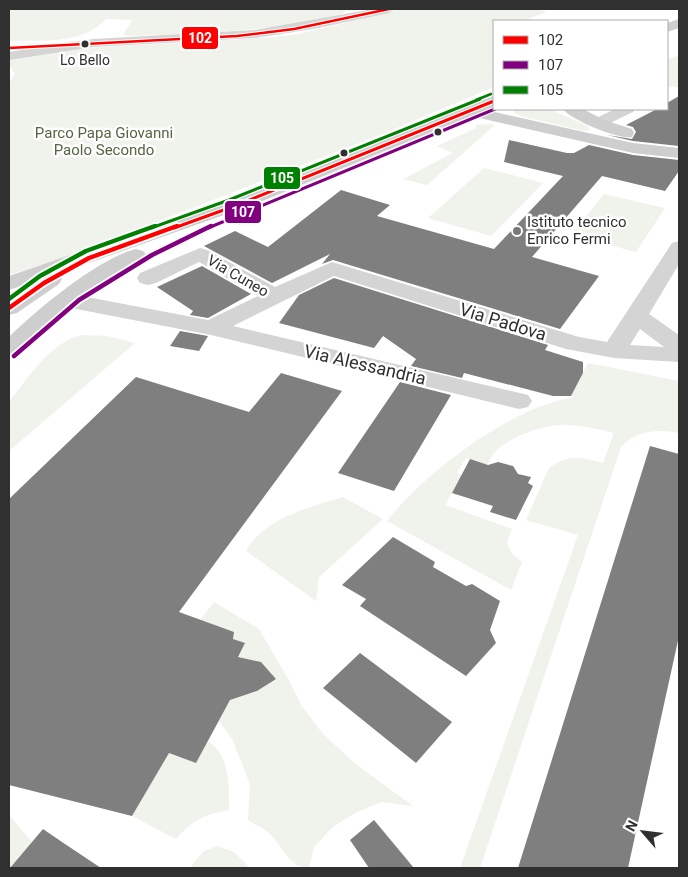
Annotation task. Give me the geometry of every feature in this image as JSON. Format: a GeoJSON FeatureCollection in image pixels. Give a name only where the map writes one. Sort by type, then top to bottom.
{"type":"FeatureCollection","features":[{"type":"Feature","properties":{"kind":"street"},"geometry":{"type":"LineString","coordinates":[[9,48],[237,36],[285,31],[389,9]]}},
{"type":"Feature","properties":{"kind":"street"},"geometry":{"type":"LineString","coordinates":[[9,54],[95,43]]}},
{"type":"Feature","properties":{"kind":"street"},"geometry":{"type":"LineString","coordinates":[[9,283],[89,258],[154,233],[232,207],[493,101]]}},
{"type":"Feature","properties":{"kind":"street"},"geometry":{"type":"LineString","coordinates":[[573,110],[602,124],[679,153]]}},
{"type":"Feature","properties":{"kind":"street"},"geometry":{"type":"LineString","coordinates":[[602,124],[625,110]]}},
{"type":"Feature","properties":{"kind":"street"},"geometry":{"type":"LineString","coordinates":[[469,111],[633,148],[679,153]]}},
{"type":"Feature","properties":{"kind":"street"},"geometry":{"type":"LineString","coordinates":[[588,138],[605,134],[602,124]]}},
{"type":"Feature","properties":{"kind":"street"},"geometry":{"type":"LineString","coordinates":[[9,351],[22,337],[66,300],[108,270],[232,207]]}},
{"type":"Feature","properties":{"kind":"street"},"geometry":{"type":"LineString","coordinates":[[614,351],[679,247]]}},
{"type":"Feature","properties":{"kind":"street","name":"Via Cuneo"},"geometry":{"type":"LineString","coordinates":[[148,278],[200,254],[274,296]]}},
{"type":"Feature","properties":{"kind":"street"},"geometry":{"type":"LineString","coordinates":[[9,308],[44,284],[89,258]]}},
{"type":"Feature","properties":{"kind":"street","name":"Via Padova"},"geometry":{"type":"LineString","coordinates":[[274,296],[332,268],[575,344],[614,351],[679,355]]}},
{"type":"Feature","properties":{"kind":"street"},"geometry":{"type":"LineString","coordinates":[[211,328],[274,296]]}},
{"type":"Feature","properties":{"kind":"street","name":"Via Alessandria"},"geometry":{"type":"LineString","coordinates":[[66,300],[211,328],[519,401]]}},
{"type":"Feature","properties":{"kind":"street"},"geometry":{"type":"LineString","coordinates":[[637,316],[679,346]]}},
{"type":"Feature","properties":{"kind":"green space"},"geometry":{"type":"Polygon","coordinates":[[[9,9],[366,9],[344,11],[343,14],[279,27],[194,34],[127,36],[123,34],[133,20],[106,19],[97,27],[74,37],[9,41],[9,9]]]}},
{"type":"Feature","properties":{"kind":"green space","name":"Parco Papa Giovanni Paolo Secondo"},"geometry":{"type":"Polygon","coordinates":[[[402,9],[536,9],[547,12],[528,19],[532,20],[493,20],[493,87],[385,133],[80,252],[9,275],[9,83],[15,74],[9,65],[9,60],[71,49],[299,34],[402,9]]]}},
{"type":"Feature","properties":{"kind":"green space"},"geometry":{"type":"Polygon","coordinates":[[[679,57],[679,87],[668,86],[668,59],[679,57]]]}},
{"type":"Feature","properties":{"kind":"green space"},"geometry":{"type":"Polygon","coordinates":[[[514,110],[551,110],[588,126],[590,130],[584,131],[520,116],[515,113],[514,110]]]}},
{"type":"Feature","properties":{"kind":"green space"},"geometry":{"type":"Polygon","coordinates":[[[476,125],[495,125],[427,185],[403,179],[453,153],[437,146],[476,128],[476,125]]]}},
{"type":"Feature","properties":{"kind":"green space"},"geometry":{"type":"Polygon","coordinates":[[[484,168],[543,183],[491,236],[428,218],[484,168]]]}},
{"type":"Feature","properties":{"kind":"green space"},"geometry":{"type":"Polygon","coordinates":[[[604,194],[665,208],[636,252],[571,235],[604,194]]]}},
{"type":"Feature","properties":{"kind":"green space"},"geometry":{"type":"Polygon","coordinates":[[[83,335],[107,336],[135,343],[9,451],[9,402],[41,362],[61,345],[83,335]]]}},
{"type":"Feature","properties":{"kind":"green space"},"geometry":{"type":"Polygon","coordinates":[[[588,363],[679,381],[679,433],[648,432],[634,437],[621,447],[480,868],[460,868],[578,535],[526,520],[549,468],[563,460],[575,458],[603,463],[614,433],[573,425],[550,426],[528,432],[507,442],[491,457],[488,465],[466,458],[457,473],[462,475],[445,505],[512,529],[507,543],[512,554],[522,562],[511,590],[387,521],[424,482],[472,444],[498,427],[525,413],[550,403],[575,397],[571,396],[588,363]]]}},
{"type":"Feature","properties":{"kind":"green space"},"geometry":{"type":"Polygon","coordinates":[[[343,497],[383,519],[319,577],[316,601],[246,551],[264,530],[276,522],[289,515],[343,497]]]}},
{"type":"Feature","properties":{"kind":"green space"},"geometry":{"type":"Polygon","coordinates":[[[214,602],[259,629],[301,705],[323,734],[357,765],[413,806],[382,802],[357,812],[334,826],[314,847],[309,868],[297,864],[287,856],[269,833],[248,820],[250,784],[232,739],[219,721],[234,693],[246,694],[257,691],[270,680],[272,674],[261,662],[238,657],[245,643],[233,639],[234,632],[200,620],[214,602]]]}},
{"type":"Feature","properties":{"kind":"green space"},"geometry":{"type":"Polygon","coordinates":[[[208,741],[221,755],[227,772],[229,810],[212,814],[194,822],[176,839],[132,816],[169,753],[196,763],[208,741]]]}},
{"type":"Feature","properties":{"kind":"green space"},"geometry":{"type":"Polygon","coordinates":[[[9,815],[32,842],[10,868],[9,868],[9,815]]]}},
{"type":"Feature","properties":{"kind":"green space"},"geometry":{"type":"Polygon","coordinates":[[[217,846],[234,852],[250,868],[192,868],[192,864],[204,851],[217,846]]]}},
{"type":"Feature","properties":{"kind":"building"},"geometry":{"type":"Polygon","coordinates":[[[679,96],[679,146],[633,141],[607,135],[632,139],[636,132],[633,127],[626,125],[655,110],[668,110],[668,102],[679,96]]]}},
{"type":"Feature","properties":{"kind":"building"},"geometry":{"type":"Polygon","coordinates":[[[509,140],[567,153],[574,153],[589,145],[633,155],[679,160],[679,171],[665,191],[602,176],[532,257],[599,276],[560,329],[333,260],[322,264],[330,254],[272,283],[204,246],[235,231],[268,247],[341,190],[390,205],[377,216],[494,249],[563,176],[504,162],[509,140]]]}},
{"type":"Feature","properties":{"kind":"building"},"geometry":{"type":"Polygon","coordinates":[[[202,266],[251,294],[208,318],[190,315],[193,311],[157,287],[202,266]]]}},
{"type":"Feature","properties":{"kind":"building"},"geometry":{"type":"Polygon","coordinates":[[[334,278],[548,345],[545,350],[583,362],[583,373],[571,396],[553,396],[464,373],[462,378],[411,366],[416,359],[383,336],[374,348],[279,323],[299,295],[334,278]]]}},
{"type":"Feature","properties":{"kind":"building"},"geometry":{"type":"Polygon","coordinates":[[[180,331],[208,336],[199,351],[170,346],[180,331]]]}},
{"type":"Feature","properties":{"kind":"building"},"geometry":{"type":"Polygon","coordinates":[[[281,373],[342,391],[179,612],[234,632],[233,639],[245,643],[238,657],[261,662],[276,679],[257,691],[230,700],[196,763],[169,753],[132,816],[9,785],[9,499],[136,377],[249,412],[281,373]]]}},
{"type":"Feature","properties":{"kind":"building"},"geometry":{"type":"Polygon","coordinates":[[[400,382],[451,395],[394,491],[338,473],[400,382]]]}},
{"type":"Feature","properties":{"kind":"building"},"geometry":{"type":"Polygon","coordinates":[[[650,446],[679,454],[679,636],[628,868],[518,868],[650,446]]]}},
{"type":"Feature","properties":{"kind":"building"},"geometry":{"type":"Polygon","coordinates":[[[470,459],[488,465],[498,462],[513,466],[518,474],[531,477],[528,483],[533,486],[516,520],[490,512],[493,506],[452,493],[470,459]]]}},
{"type":"Feature","properties":{"kind":"building"},"geometry":{"type":"Polygon","coordinates":[[[393,537],[435,562],[433,567],[466,586],[472,584],[500,601],[490,630],[496,643],[466,676],[360,606],[366,599],[342,585],[393,537]]]}},
{"type":"Feature","properties":{"kind":"building"},"geometry":{"type":"Polygon","coordinates":[[[360,653],[452,722],[416,763],[323,688],[360,653]]]}},
{"type":"Feature","properties":{"kind":"building"},"geometry":{"type":"Polygon","coordinates":[[[374,820],[414,868],[369,868],[350,840],[374,820]]]}},
{"type":"Feature","properties":{"kind":"building"},"geometry":{"type":"Polygon","coordinates":[[[43,829],[62,842],[101,868],[10,868],[43,829]]]}},
{"type":"Feature","properties":{"kind":"transit line","name":"102"},"geometry":{"type":"LineString","coordinates":[[9,48],[237,36],[294,29],[389,9]]}},
{"type":"Feature","properties":{"kind":"transit line","name":"105"},"geometry":{"type":"LineString","coordinates":[[9,299],[40,276],[86,251],[229,200],[491,94]]}},
{"type":"Feature","properties":{"kind":"transit line","name":"102"},"geometry":{"type":"LineString","coordinates":[[9,308],[44,283],[89,258],[232,207],[493,101]]}},
{"type":"Feature","properties":{"kind":"transit line","name":"107"},"geometry":{"type":"LineString","coordinates":[[14,356],[45,327],[79,300],[152,255],[230,217],[493,110]]}},
{"type":"Feature","properties":{"kind":"place","name":"Lo Bello"},"geometry":{"type":"Point","coordinates":[85,44]}},
{"type":"Feature","properties":{"kind":"place","name":"Istituto tecnico Enrico Fermi"},"geometry":{"type":"Point","coordinates":[517,231]}}]}
